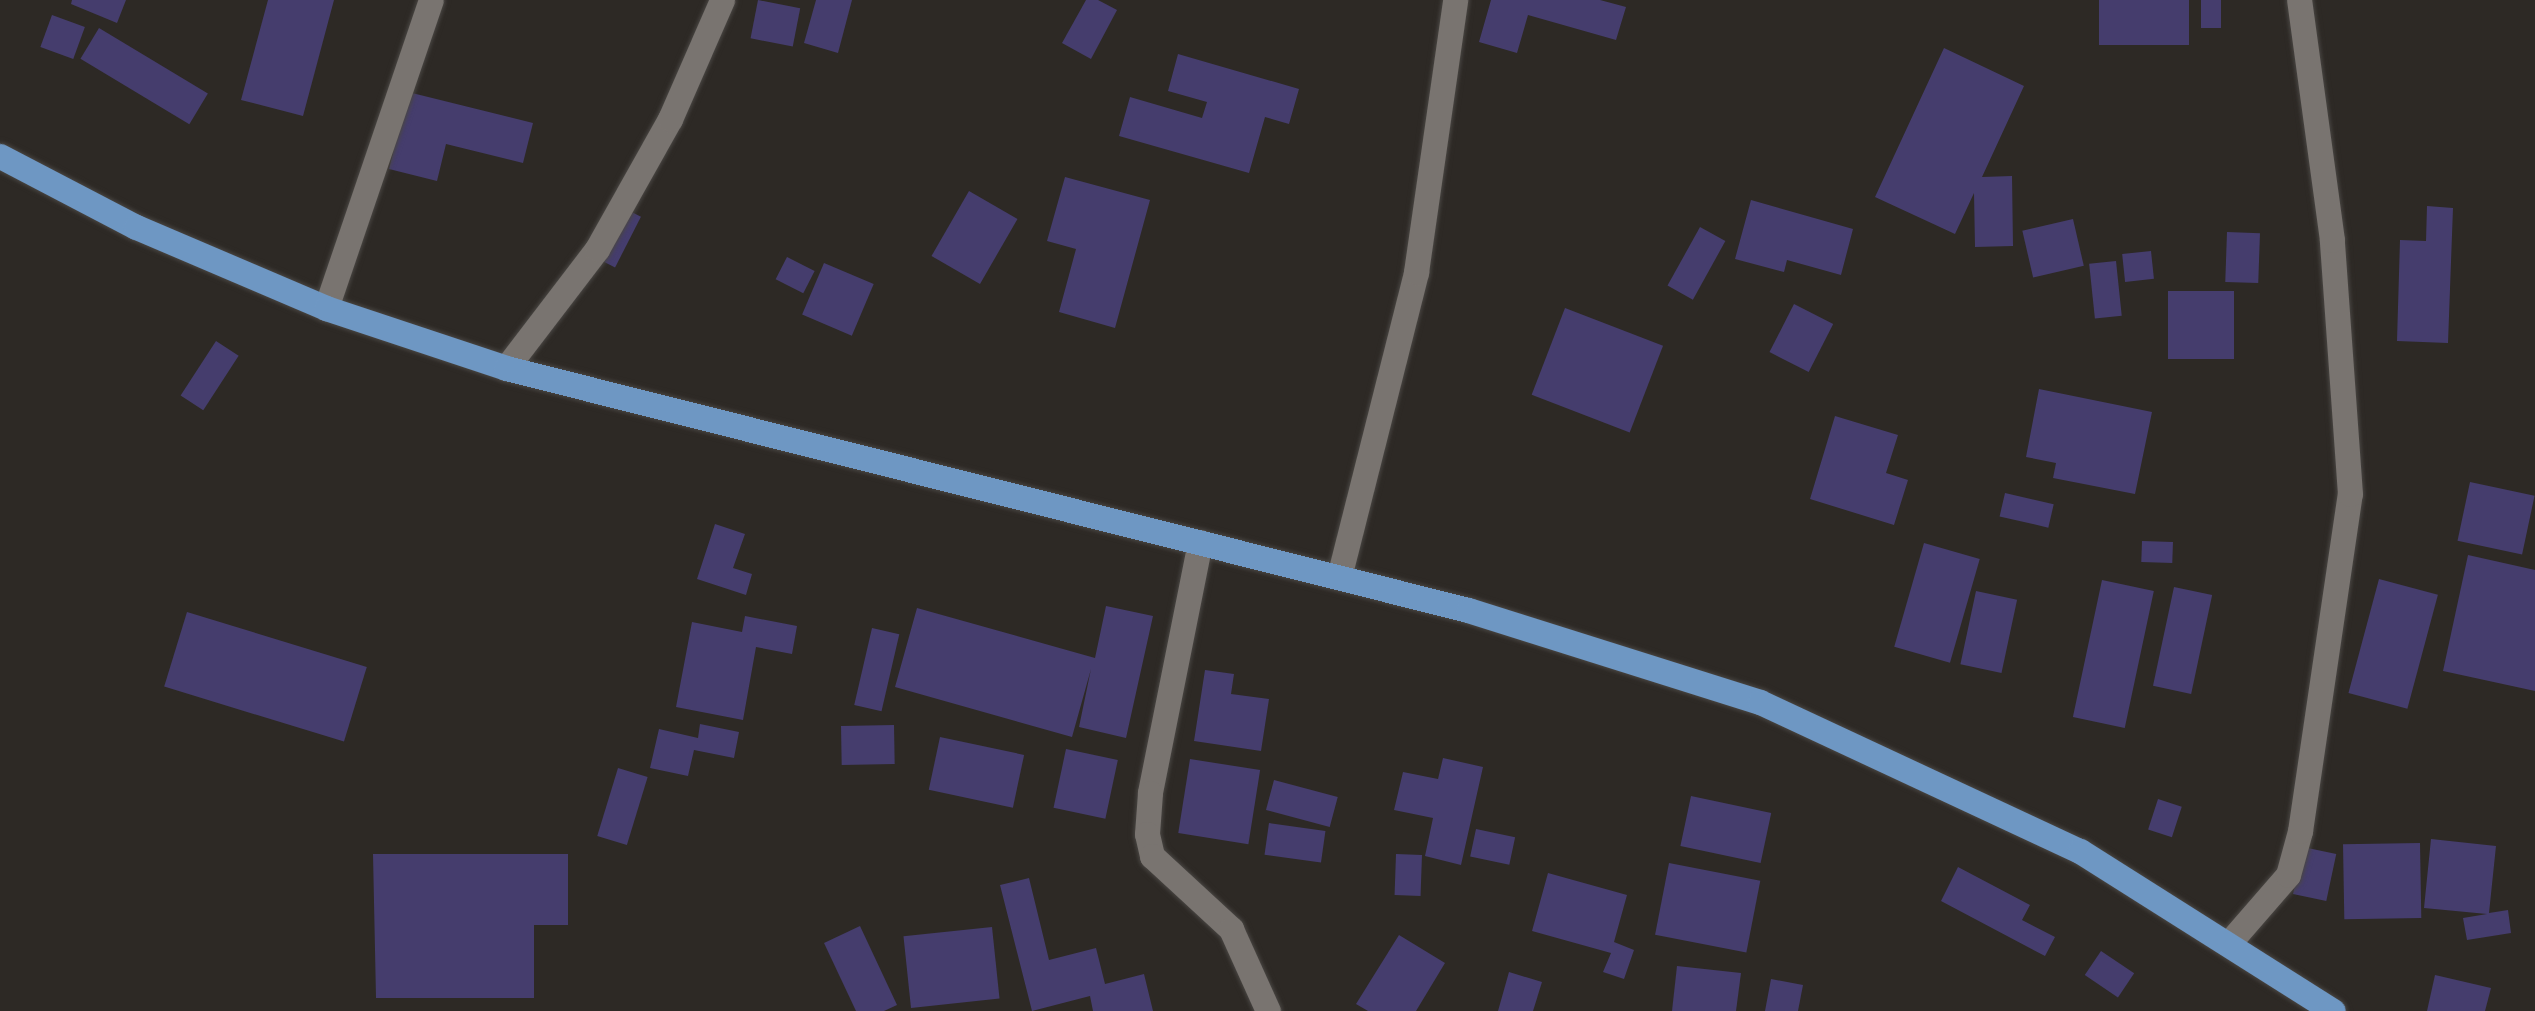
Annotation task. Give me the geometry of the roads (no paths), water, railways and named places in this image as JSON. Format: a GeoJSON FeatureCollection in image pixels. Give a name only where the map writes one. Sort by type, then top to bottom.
{"type":"FeatureCollection","features":[{"type":"Feature","properties":{"kind":"main road"},"geometry":{"type":"LineString","coordinates":[[0,156],[136,228],[326,308],[506,368],[1468,610],[1760,702],[2080,851],[2332,1011]]}},
{"type":"Feature","properties":{"kind":"street"},"geometry":{"type":"LineString","coordinates":[[326,308],[431,0]]}},
{"type":"Feature","properties":{"kind":"street"},"geometry":{"type":"LineString","coordinates":[[506,368],[597,249],[670,119],[722,0]]}},
{"type":"Feature","properties":{"kind":"street"},"geometry":{"type":"LineString","coordinates":[[1340,577],[1416,272],[1455,0]]}},
{"type":"Feature","properties":{"kind":"street"},"geometry":{"type":"LineString","coordinates":[[2228,944],[2288,875],[2300,831],[2350,494],[2332,240],[2299,0]]}},
{"type":"Feature","properties":{"kind":"street"},"geometry":{"type":"LineString","coordinates":[[1200,542],[1150,793],[1146,834],[1152,856],[1232,928],[1268,1011]]}}]}
